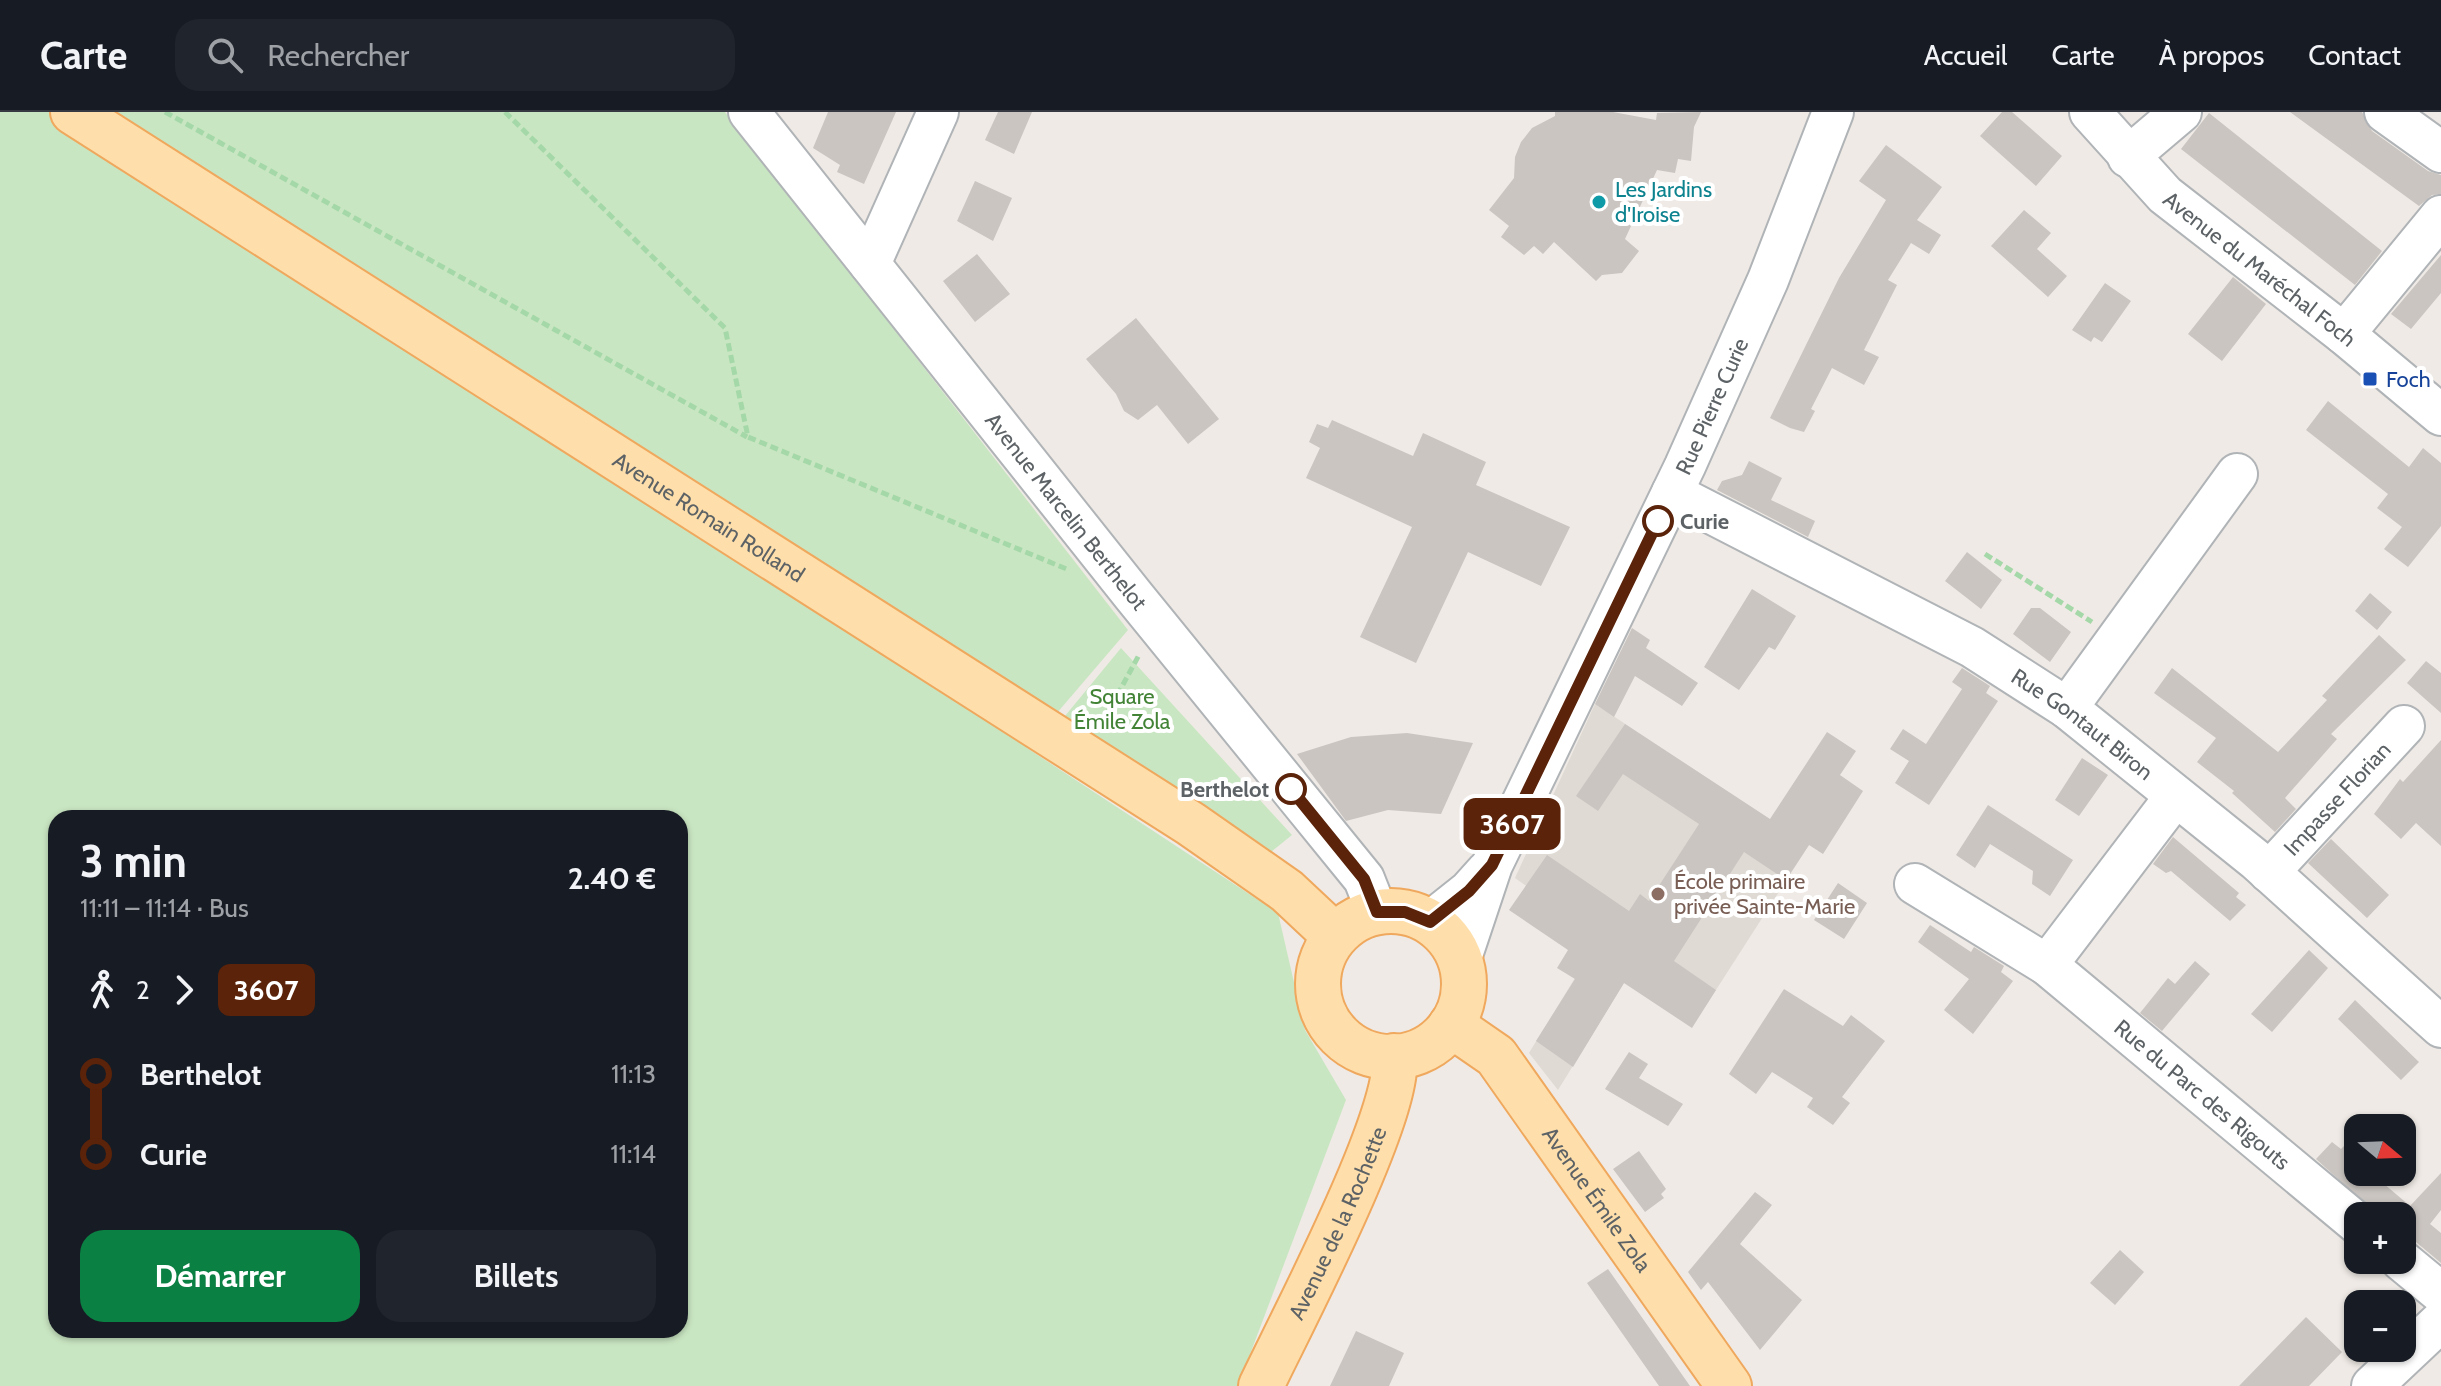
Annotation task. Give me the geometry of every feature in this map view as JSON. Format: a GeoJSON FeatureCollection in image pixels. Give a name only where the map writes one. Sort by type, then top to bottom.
{"type":"FeatureCollection","features":[{"type":"Feature","properties":{"kind":"main road","name":"Avenue Romain Rolland"},"geometry":{"type":"LineString","coordinates":[[73,112],[1191,824],[1287,891],[1335,936]]}},
{"type":"Feature","properties":{"kind":"main road"},"geometry":{"type":"LineString","coordinates":[[1377,912],[1405,912],[1430,922],[1448,939],[1460,961],[1462,994],[1451,1025],[1426,1047],[1394,1056],[1362,1050],[1335,1031],[1326,1017],[1318,984],[1323,959],[1335,936],[1361,917],[1377,912]]}},
{"type":"Feature","properties":{"kind":"main road","name":"Avenue Émile Zola"},"geometry":{"type":"LineString","coordinates":[[1451,1025],[1496,1056],[1729,1386]]}},
{"type":"Feature","properties":{"kind":"main road","name":"Avenue de la Rochette"},"geometry":{"type":"LineString","coordinates":[[1261,1386],[1371,1150],[1397,1073],[1394,1056]]}},
{"type":"Feature","properties":{"kind":"street","name":"Avenue Marcelin Berthelot"},"geometry":{"type":"LineString","coordinates":[[749,112],[1364,879],[1377,912]]}},
{"type":"Feature","properties":{"kind":"street"},"geometry":{"type":"LineString","coordinates":[[870,264],[938,112]]}},
{"type":"Feature","properties":{"kind":"street","name":"Rue Pierre Curie"},"geometry":{"type":"LineString","coordinates":[[1460,961],[1492,865],[1672,493],[1768,280],[1833,112]]}},
{"type":"Feature","properties":{"kind":"street","name":"Avenue du Maréchal Foch"},"geometry":{"type":"LineString","coordinates":[[2090,112],[2165,195],[2344,334],[2441,415]]}},
{"type":"Feature","properties":{"kind":"street"},"geometry":{"type":"LineString","coordinates":[[2128,157],[2181,112]]}},
{"type":"Feature","properties":{"kind":"street"},"geometry":{"type":"LineString","coordinates":[[2385,112],[2441,152]]}},
{"type":"Feature","properties":{"kind":"street"},"geometry":{"type":"LineString","coordinates":[[2344,334],[2441,216]]}},
{"type":"Feature","properties":{"kind":"street"},"geometry":{"type":"LineString","coordinates":[[2067,708],[2237,474]]}},
{"type":"Feature","properties":{"kind":"street","name":"Rue Gontaut Biron"},"geometry":{"type":"LineString","coordinates":[[1672,493],[1972,647],[2067,708],[2176,792],[2441,1027]]}},
{"type":"Feature","properties":{"kind":"street","name":"Impasse Florian"},"geometry":{"type":"LineString","coordinates":[[2269,872],[2404,726]]}},
{"type":"Feature","properties":{"kind":"street"},"geometry":{"type":"LineString","coordinates":[[2047,965],[2168,806]]}},
{"type":"Feature","properties":{"kind":"street","name":"Rue Pierre Curie"},"geometry":{"type":"LineString","coordinates":[[1430,922],[1469,891],[1492,865]]}},
{"type":"Feature","properties":{"kind":"street","name":"Rue du Parc des Rigouts"},"geometry":{"type":"LineString","coordinates":[[1915,884],[2047,965],[2344,1212]]}},
{"type":"Feature","properties":{"kind":"street"},"geometry":{"type":"LineString","coordinates":[[2416,1272],[2441,1293]]}},
{"type":"Feature","properties":{"kind":"street"},"geometry":{"type":"LineString","coordinates":[[2372,1386],[2441,1321]]}},
{"type":"Feature","properties":{"kind":"path"},"geometry":{"type":"LineString","coordinates":[[165,112],[748,437],[1081,575]]}},
{"type":"Feature","properties":{"kind":"path"},"geometry":{"type":"LineString","coordinates":[[505,112],[725,328],[748,437]]}},
{"type":"Feature","properties":{"kind":"path"},"geometry":{"type":"LineString","coordinates":[[1985,554],[2118,638]]}},
{"type":"Feature","properties":{"kind":"shaded area","name":"École primaire privée Sainte-Marie"},"geometry":{"type":"Polygon","coordinates":[[[1595,704],[1809,845],[1705,1007],[1624,983],[1558,1090],[1529,1053],[1600,937],[1515,878],[1595,704]]]}},
{"type":"Feature","properties":{"kind":"green space"},"geometry":{"type":"Polygon","coordinates":[[[0,112],[725,112],[1128,630],[1027,748],[1278,913],[1305,1030],[1346,1100],[1238,1386],[0,1386],[0,112]]]}},
{"type":"Feature","properties":{"kind":"green space","name":"Square Émile Zola"},"geometry":{"type":"Polygon","coordinates":[[[1121,648],[1292,835],[1266,856],[1065,716],[1121,648]]]}},
{"type":"Feature","properties":{"kind":"building"},"geometry":{"type":"Polygon","coordinates":[[[828,112],[896,112],[864,184],[837,172],[840,165],[813,148],[828,112]]]}},
{"type":"Feature","properties":{"kind":"building"},"geometry":{"type":"Polygon","coordinates":[[[998,112],[1032,112],[1014,154],[985,140],[998,112]]]}},
{"type":"Feature","properties":{"kind":"building","name":"Les Jardins d'Iroise"},"geometry":{"type":"Polygon","coordinates":[[[1555,112],[1613,112],[1656,120],[1657,113],[1701,112],[1694,127],[1691,161],[1678,159],[1675,173],[1657,170],[1625,239],[1639,251],[1622,273],[1602,275],[1596,281],[1554,242],[1543,254],[1534,246],[1524,255],[1501,237],[1509,226],[1489,210],[1514,178],[1515,157],[1521,142],[1532,128],[1555,116],[1555,112]]]}},
{"type":"Feature","properties":{"kind":"building"},"geometry":{"type":"Polygon","coordinates":[[[2002,112],[2012,112],[2062,156],[2036,186],[1980,136],[2002,112]]]}},
{"type":"Feature","properties":{"kind":"building"},"geometry":{"type":"Polygon","coordinates":[[[2290,112],[2362,112],[2372,131],[2428,171],[2441,175],[2441,194],[2432,195],[2419,206],[2290,112]]]}},
{"type":"Feature","properties":{"kind":"building"},"geometry":{"type":"Polygon","coordinates":[[[2209,113],[2382,251],[2355,285],[2181,149],[2209,113]]]}},
{"type":"Feature","properties":{"kind":"building"},"geometry":{"type":"Polygon","coordinates":[[[1886,145],[1942,187],[1917,220],[1941,235],[1929,254],[1911,243],[1888,280],[1897,285],[1864,350],[1879,357],[1864,385],[1832,368],[1811,409],[1815,411],[1804,432],[1790,428],[1770,418],[1839,278],[1886,200],[1859,181],[1886,145]]]}},
{"type":"Feature","properties":{"kind":"building"},"geometry":{"type":"Polygon","coordinates":[[[975,181],[1012,198],[993,241],[957,221],[975,181]]]}},
{"type":"Feature","properties":{"kind":"building"},"geometry":{"type":"Polygon","coordinates":[[[2024,210],[2051,233],[2037,249],[2067,276],[2048,297],[1991,246],[2024,210]]]}},
{"type":"Feature","properties":{"kind":"building"},"geometry":{"type":"Polygon","coordinates":[[[977,254],[1010,294],[975,322],[943,281],[977,254]]]}},
{"type":"Feature","properties":{"kind":"building"},"geometry":{"type":"Polygon","coordinates":[[[2441,255],[2441,293],[2411,329],[2391,314],[2441,255]]]}},
{"type":"Feature","properties":{"kind":"building"},"geometry":{"type":"Polygon","coordinates":[[[2233,277],[2266,304],[2222,361],[2188,334],[2233,277]]]}},
{"type":"Feature","properties":{"kind":"building"},"geometry":{"type":"Polygon","coordinates":[[[2105,283],[2131,301],[2102,342],[2094,337],[2091,342],[2072,330],[2105,283]]]}},
{"type":"Feature","properties":{"kind":"building"},"geometry":{"type":"Polygon","coordinates":[[[1136,318],[1219,419],[1188,444],[1157,405],[1138,420],[1124,411],[1116,394],[1086,359],[1136,318]]]}},
{"type":"Feature","properties":{"kind":"building"},"geometry":{"type":"Polygon","coordinates":[[[2328,401],[2409,467],[2423,448],[2441,463],[2441,526],[2408,567],[2384,549],[2402,527],[2377,508],[2388,494],[2306,430],[2328,401]]]}},
{"type":"Feature","properties":{"kind":"building"},"geometry":{"type":"Polygon","coordinates":[[[1332,420],[1413,456],[1423,433],[1486,462],[1476,485],[1570,527],[1541,586],[1468,552],[1416,663],[1360,637],[1412,527],[1306,478],[1320,448],[1309,442],[1317,424],[1328,428],[1332,420]]]}},
{"type":"Feature","properties":{"kind":"building"},"geometry":{"type":"Polygon","coordinates":[[[1749,461],[1782,478],[1771,500],[1815,521],[1808,537],[1717,490],[1722,481],[1742,475],[1749,461]]]}},
{"type":"Feature","properties":{"kind":"building"},"geometry":{"type":"Polygon","coordinates":[[[1967,552],[2002,580],[1981,609],[1945,581],[1967,552]]]}},
{"type":"Feature","properties":{"kind":"building"},"geometry":{"type":"Polygon","coordinates":[[[1752,589],[1796,616],[1775,650],[1769,647],[1739,690],[1704,667],[1752,589]]]}},
{"type":"Feature","properties":{"kind":"building"},"geometry":{"type":"Polygon","coordinates":[[[2370,593],[2392,612],[2377,630],[2355,611],[2370,593]]]}},
{"type":"Feature","properties":{"kind":"building"},"geometry":{"type":"Polygon","coordinates":[[[2031,608],[2040,608],[2071,632],[2050,662],[2013,634],[2031,608]]]}},
{"type":"Feature","properties":{"kind":"building"},"geometry":{"type":"Polygon","coordinates":[[[1632,628],[1650,640],[1646,648],[1698,683],[1682,706],[1635,676],[1614,717],[1595,704],[1632,628]]]}},
{"type":"Feature","properties":{"kind":"building"},"geometry":{"type":"Polygon","coordinates":[[[2379,635],[2406,660],[2331,734],[2337,739],[2285,798],[2296,809],[2275,832],[2232,793],[2234,791],[2197,762],[2216,738],[2154,693],[2172,668],[2278,752],[2327,700],[2322,696],[2379,635]]]}},
{"type":"Feature","properties":{"kind":"building"},"geometry":{"type":"Polygon","coordinates":[[[2426,661],[2441,673],[2441,713],[2407,683],[2426,661]]]}},
{"type":"Feature","properties":{"kind":"building"},"geometry":{"type":"Polygon","coordinates":[[[1962,668],[1990,686],[1986,693],[1998,701],[1929,805],[1895,783],[1909,761],[1890,749],[1903,729],[1926,744],[1962,689],[1952,682],[1962,668]]]}},
{"type":"Feature","properties":{"kind":"building"},"geometry":{"type":"Polygon","coordinates":[[[1625,724],[1770,819],[1827,732],[1856,751],[1840,775],[1863,791],[1823,854],[1809,845],[1786,880],[1744,852],[1674,961],[1716,990],[1692,1028],[1624,983],[1573,1067],[1536,1041],[1575,979],[1557,968],[1568,950],[1509,910],[1547,855],[1629,911],[1640,894],[1649,901],[1699,824],[1623,774],[1598,811],[1576,796],[1625,724]]]}},
{"type":"Feature","properties":{"kind":"building"},"geometry":{"type":"Polygon","coordinates":[[[1407,733],[1473,743],[1441,814],[1388,810],[1346,821],[1297,754],[1351,737],[1407,733]]]}},
{"type":"Feature","properties":{"kind":"building"},"geometry":{"type":"Polygon","coordinates":[[[2441,740],[2441,846],[2416,823],[2401,839],[2374,814],[2400,779],[2403,782],[2441,740]]]}},
{"type":"Feature","properties":{"kind":"building"},"geometry":{"type":"Polygon","coordinates":[[[2082,758],[2108,775],[2079,816],[2055,800],[2082,758]]]}},
{"type":"Feature","properties":{"kind":"building"},"geometry":{"type":"Polygon","coordinates":[[[1988,805],[2073,860],[2050,896],[2032,884],[2033,871],[1990,844],[1975,868],[1956,855],[1988,805]]]}},
{"type":"Feature","properties":{"kind":"building"},"geometry":{"type":"Polygon","coordinates":[[[2173,837],[2239,893],[2236,897],[2246,905],[2230,921],[2171,871],[2166,873],[2153,864],[2173,837]]]}},
{"type":"Feature","properties":{"kind":"building"},"geometry":{"type":"Polygon","coordinates":[[[2331,839],[2389,895],[2367,918],[2308,863],[2331,839]]]}},
{"type":"Feature","properties":{"kind":"building"},"geometry":{"type":"Polygon","coordinates":[[[1838,883],[1867,903],[1844,939],[1814,920],[1838,883]]]}},
{"type":"Feature","properties":{"kind":"building"},"geometry":{"type":"Polygon","coordinates":[[[1930,925],[1971,952],[1974,947],[2004,966],[2001,972],[2013,981],[1973,1034],[1944,1010],[1969,979],[1918,942],[1930,925]]]}},
{"type":"Feature","properties":{"kind":"building"},"geometry":{"type":"Polygon","coordinates":[[[2309,950],[2328,968],[2272,1032],[2251,1014],[2309,950]]]}},
{"type":"Feature","properties":{"kind":"building"},"geometry":{"type":"Polygon","coordinates":[[[2195,961],[2210,974],[2162,1031],[2140,1013],[2168,978],[2175,984],[2195,961]]]}},
{"type":"Feature","properties":{"kind":"building"},"geometry":{"type":"Polygon","coordinates":[[[1784,989],[1843,1026],[1851,1015],[1885,1041],[1842,1097],[1850,1103],[1833,1125],[1807,1107],[1813,1098],[1772,1072],[1756,1094],[1729,1074],[1784,989]]]}},
{"type":"Feature","properties":{"kind":"building"},"geometry":{"type":"Polygon","coordinates":[[[2355,1000],[2419,1062],[2401,1080],[2338,1019],[2355,1000]]]}},
{"type":"Feature","properties":{"kind":"building"},"geometry":{"type":"Polygon","coordinates":[[[1629,1052],[1648,1064],[1639,1078],[1683,1104],[1668,1126],[1605,1089],[1629,1052]]]}},
{"type":"Feature","properties":{"kind":"building"},"geometry":{"type":"Polygon","coordinates":[[[2332,1142],[2341,1149],[2344,1146],[2344,1184],[2316,1159],[2332,1142]]]}},
{"type":"Feature","properties":{"kind":"building"},"geometry":{"type":"Polygon","coordinates":[[[1639,1151],[1666,1189],[1661,1194],[1664,1198],[1645,1212],[1613,1169],[1639,1151]]]}},
{"type":"Feature","properties":{"kind":"building"},"geometry":{"type":"Polygon","coordinates":[[[2441,1173],[2441,1210],[2430,1224],[2441,1233],[2441,1263],[2416,1242],[2414,1202],[2441,1173]]]}},
{"type":"Feature","properties":{"kind":"building"},"geometry":{"type":"Polygon","coordinates":[[[2346,1186],[2386,1186],[2405,1202],[2364,1202],[2346,1186]]]}},
{"type":"Feature","properties":{"kind":"building"},"geometry":{"type":"Polygon","coordinates":[[[1755,1192],[1772,1205],[1740,1244],[1802,1300],[1760,1350],[1708,1282],[1701,1290],[1688,1272],[1755,1192]]]}},
{"type":"Feature","properties":{"kind":"building"},"geometry":{"type":"Polygon","coordinates":[[[2120,1250],[2144,1272],[2115,1305],[2090,1283],[2120,1250]]]}},
{"type":"Feature","properties":{"kind":"building"},"geometry":{"type":"Polygon","coordinates":[[[1608,1269],[1690,1386],[1659,1386],[1587,1283],[1608,1269]]]}},
{"type":"Feature","properties":{"kind":"building"},"geometry":{"type":"Polygon","coordinates":[[[2306,1317],[2342,1352],[2309,1386],[2239,1386],[2306,1317]]]}},
{"type":"Feature","properties":{"kind":"building"},"geometry":{"type":"Polygon","coordinates":[[[1356,1331],[1404,1353],[1389,1386],[1330,1386],[1356,1331]]]}},
{"type":"Feature","properties":{"kind":"bus line","name":"3607"},"geometry":{"type":"LineString","coordinates":[[1291,789],[1364,879],[1377,912],[1405,912],[1430,922],[1469,891],[1492,865],[1658,521]]}},
{"type":"Feature","properties":{"kind":"place","name":"Les Jardins d'Iroise"},"geometry":{"type":"Point","coordinates":[1599,202]}},
{"type":"Feature","properties":{"kind":"place","name":"Foch"},"geometry":{"type":"Point","coordinates":[2370,379]}},
{"type":"Feature","properties":{"kind":"place","name":"Curie"},"geometry":{"type":"Point","coordinates":[1658,521]}},
{"type":"Feature","properties":{"kind":"place","name":"Berthelot"},"geometry":{"type":"Point","coordinates":[1291,789]}},
{"type":"Feature","properties":{"kind":"place","name":"École primaire privée Sainte-Marie"},"geometry":{"type":"Point","coordinates":[1658,894]}}]}
